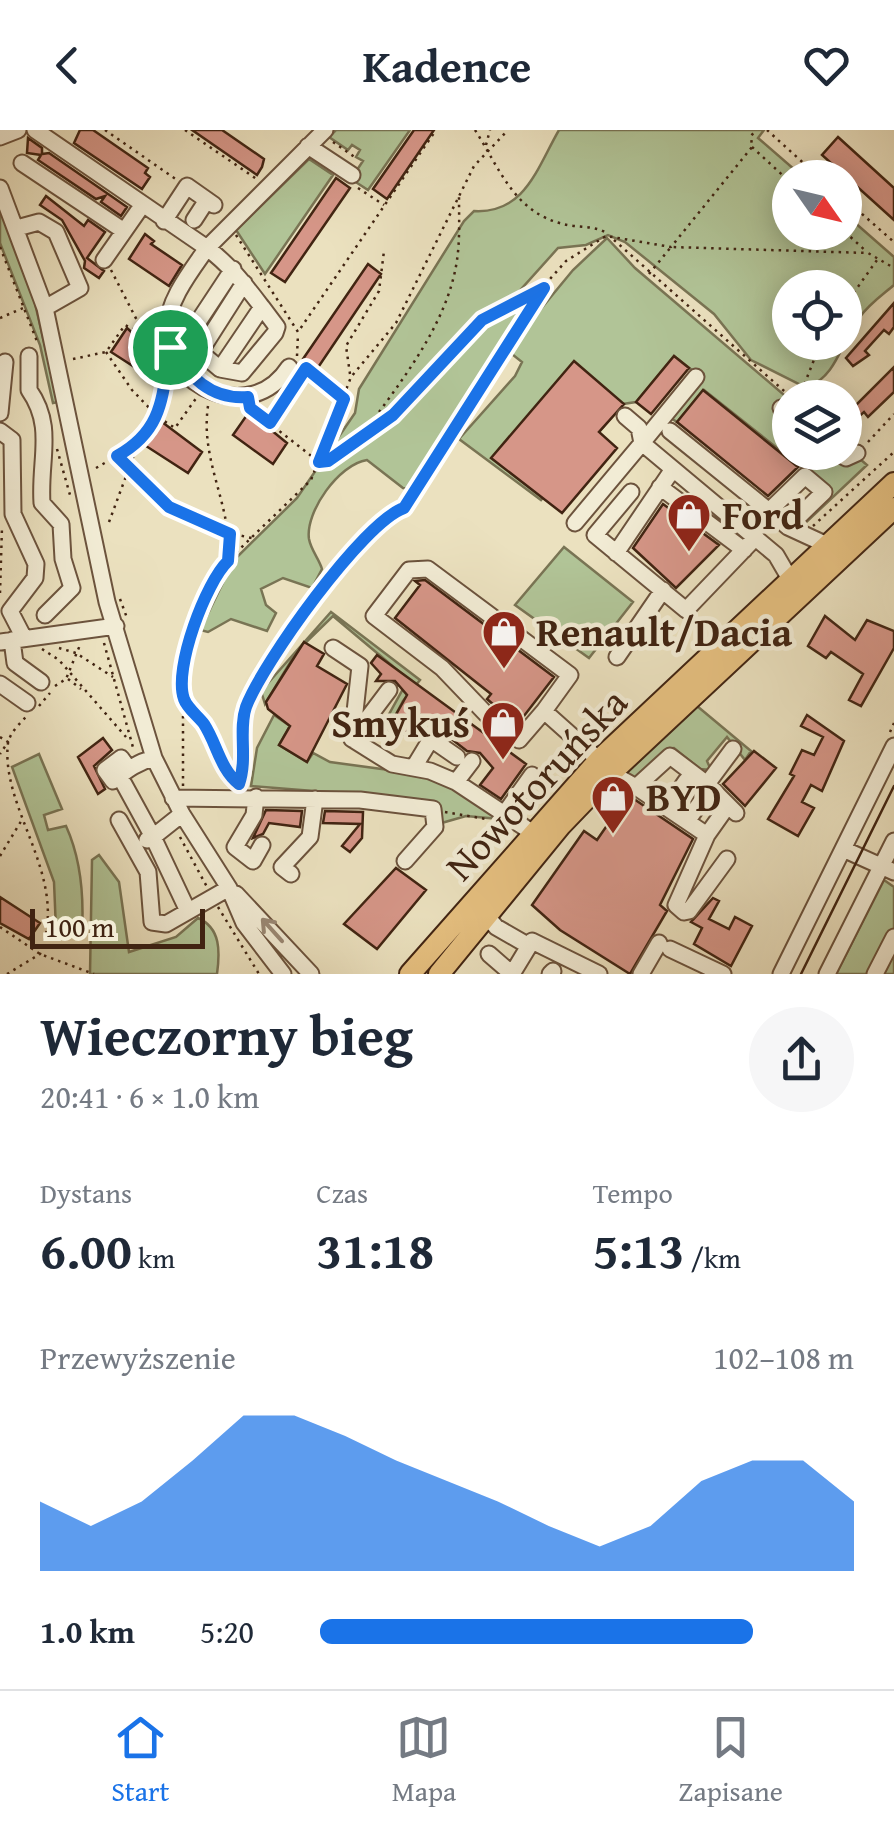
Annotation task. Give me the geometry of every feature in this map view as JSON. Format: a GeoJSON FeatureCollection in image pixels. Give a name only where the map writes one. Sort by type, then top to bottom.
{"type":"FeatureCollection","features":[{"type":"Feature","properties":{"kind":"main road","name":"Nowotoruńska"},"geometry":{"type":"LineString","coordinates":[[410,974],[561,825],[605,766],[786,570],[827,545],[894,483]]}},
{"type":"Feature","properties":{"kind":"main road","name":"Nowotoruńska"},"geometry":{"type":"LineString","coordinates":[[439,974],[533,833],[894,508]]}},
{"type":"Feature","properties":{"kind":"street"},"geometry":{"type":"LineString","coordinates":[[0,137],[18,130]]}},
{"type":"Feature","properties":{"kind":"street"},"geometry":{"type":"LineString","coordinates":[[35,130],[233,270],[244,284],[262,307],[277,327],[249,369],[242,373],[220,369],[200,352],[244,284]]}},
{"type":"Feature","properties":{"kind":"street"},"geometry":{"type":"LineString","coordinates":[[289,368],[276,386],[248,397],[207,389],[186,372],[170,347],[166,330],[174,304],[207,248],[325,133]]}},
{"type":"Feature","properties":{"kind":"street"},"geometry":{"type":"LineString","coordinates":[[308,146],[351,178]]}},
{"type":"Feature","properties":{"kind":"street"},"geometry":{"type":"LineString","coordinates":[[22,163],[124,232]]}},
{"type":"Feature","properties":{"kind":"street"},"geometry":{"type":"LineString","coordinates":[[164,221],[187,186],[210,202],[194,220]]}},
{"type":"Feature","properties":{"kind":"street"},"geometry":{"type":"LineString","coordinates":[[0,188],[45,308],[115,623],[154,758],[178,797],[182,814],[229,888],[244,924],[283,974]]}},
{"type":"Feature","properties":{"kind":"street"},"geometry":{"type":"LineString","coordinates":[[107,264],[142,206]]}},
{"type":"Feature","properties":{"kind":"street"},"geometry":{"type":"LineString","coordinates":[[17,228],[39,222],[56,232],[80,288],[45,308]]}},
{"type":"Feature","properties":{"kind":"street"},"geometry":{"type":"LineString","coordinates":[[198,322],[233,270]]}},
{"type":"Feature","properties":{"kind":"street"},"geometry":{"type":"LineString","coordinates":[[220,369],[262,307]]}},
{"type":"Feature","properties":{"kind":"street"},"geometry":{"type":"LineString","coordinates":[[29,356],[30,390],[42,404],[42,503],[61,524],[64,560],[72,588],[46,615]]}},
{"type":"Feature","properties":{"kind":"street"},"geometry":{"type":"LineString","coordinates":[[0,413],[5,362]]}},
{"type":"Feature","properties":{"kind":"street"},"geometry":{"type":"LineString","coordinates":[[575,523],[696,377]]}},
{"type":"Feature","properties":{"kind":"street"},"geometry":{"type":"LineString","coordinates":[[42,404],[67,407]]}},
{"type":"Feature","properties":{"kind":"street"},"geometry":{"type":"LineString","coordinates":[[625,416],[639,428],[642,442],[756,538],[786,570],[806,538]]}},
{"type":"Feature","properties":{"kind":"street"},"geometry":{"type":"LineString","coordinates":[[0,431],[12,440],[13,514],[36,564],[35,578],[10,612],[21,642],[15,663],[42,682]]}},
{"type":"Feature","properties":{"kind":"street"},"geometry":{"type":"LineString","coordinates":[[670,432],[788,527],[827,545]]}},
{"type":"Feature","properties":{"kind":"street"},"geometry":{"type":"LineString","coordinates":[[616,552],[673,469]]}},
{"type":"Feature","properties":{"kind":"street"},"geometry":{"type":"LineString","coordinates":[[769,512],[805,476],[824,492],[788,527]]}},
{"type":"Feature","properties":{"kind":"street"},"geometry":{"type":"LineString","coordinates":[[660,487],[744,550]]}},
{"type":"Feature","properties":{"kind":"street"},"geometry":{"type":"LineString","coordinates":[[631,492],[594,535],[686,610],[756,538]]}},
{"type":"Feature","properties":{"kind":"street"},"geometry":{"type":"LineString","coordinates":[[61,524],[89,506]]}},
{"type":"Feature","properties":{"kind":"street"},"geometry":{"type":"LineString","coordinates":[[428,569],[570,675],[544,711],[519,740],[489,717],[442,668],[374,616],[409,570],[428,569]]}},
{"type":"Feature","properties":{"kind":"street"},"geometry":{"type":"LineString","coordinates":[[617,657],[663,590]]}},
{"type":"Feature","properties":{"kind":"street"},"geometry":{"type":"LineString","coordinates":[[21,642],[115,623]]}},
{"type":"Feature","properties":{"kind":"street"},"geometry":{"type":"LineString","coordinates":[[333,648],[360,666],[352,739]]}},
{"type":"Feature","properties":{"kind":"street"},"geometry":{"type":"LineString","coordinates":[[0,684],[31,708]]}},
{"type":"Feature","properties":{"kind":"street"},"geometry":{"type":"LineString","coordinates":[[352,739],[388,690]]}},
{"type":"Feature","properties":{"kind":"street"},"geometry":{"type":"LineString","coordinates":[[544,711],[605,766],[707,835]]}},
{"type":"Feature","properties":{"kind":"street"},"geometry":{"type":"LineString","coordinates":[[415,727],[464,759],[456,782]]}},
{"type":"Feature","properties":{"kind":"street"},"geometry":{"type":"LineString","coordinates":[[352,739],[392,764],[414,767],[456,782],[533,833]]}},
{"type":"Feature","properties":{"kind":"street"},"geometry":{"type":"LineString","coordinates":[[414,767],[431,739]]}},
{"type":"Feature","properties":{"kind":"street"},"geometry":{"type":"LineString","coordinates":[[781,973],[894,746]]}},
{"type":"Feature","properties":{"kind":"street"},"geometry":{"type":"LineString","coordinates":[[688,820],[733,749]]}},
{"type":"Feature","properties":{"kind":"street"},"geometry":{"type":"LineString","coordinates":[[636,786],[670,756],[730,812],[707,835],[680,891],[676,905],[684,912],[689,911],[727,859]]}},
{"type":"Feature","properties":{"kind":"street"},"geometry":{"type":"LineString","coordinates":[[154,758],[127,776],[187,909]]}},
{"type":"Feature","properties":{"kind":"street"},"geometry":{"type":"LineString","coordinates":[[505,813],[532,775]]}},
{"type":"Feature","properties":{"kind":"street"},"geometry":{"type":"LineString","coordinates":[[668,807],[686,781]]}},
{"type":"Feature","properties":{"kind":"street"},"geometry":{"type":"LineString","coordinates":[[178,797],[235,791],[259,798],[434,809],[435,827],[405,861]]}},
{"type":"Feature","properties":{"kind":"street"},"geometry":{"type":"LineString","coordinates":[[259,798],[236,848],[253,861],[262,845]]}},
{"type":"Feature","properties":{"kind":"street"},"geometry":{"type":"LineString","coordinates":[[283,868],[310,838],[315,799]]}},
{"type":"Feature","properties":{"kind":"street"},"geometry":{"type":"LineString","coordinates":[[134,847],[182,814]]}},
{"type":"Feature","properties":{"kind":"street"},"geometry":{"type":"LineString","coordinates":[[119,820],[148,872],[152,922],[166,924],[229,888]]}},
{"type":"Feature","properties":{"kind":"street"},"geometry":{"type":"LineString","coordinates":[[827,974],[888,869],[894,841]]}},
{"type":"Feature","properties":{"kind":"street"},"geometry":{"type":"LineString","coordinates":[[843,848],[888,869]]}},
{"type":"Feature","properties":{"kind":"street"},"geometry":{"type":"LineString","coordinates":[[229,888],[311,974]]}},
{"type":"Feature","properties":{"kind":"street"},"geometry":{"type":"LineString","coordinates":[[480,909],[529,946]]}},
{"type":"Feature","properties":{"kind":"street"},"geometry":{"type":"LineString","coordinates":[[875,974],[894,936]]}},
{"type":"Feature","properties":{"kind":"street"},"geometry":{"type":"LineString","coordinates":[[489,954],[512,974],[532,941],[599,974]]}},
{"type":"Feature","properties":{"kind":"street"},"geometry":{"type":"LineString","coordinates":[[641,974],[665,946],[723,974]]}},
{"type":"Feature","properties":{"kind":"path"},"geometry":{"type":"LineString","coordinates":[[105,130],[187,186]]}},
{"type":"Feature","properties":{"kind":"path"},"geometry":{"type":"LineString","coordinates":[[185,130],[264,184]]}},
{"type":"Feature","properties":{"kind":"path"},"geometry":{"type":"LineString","coordinates":[[298,332],[436,130]]}},
{"type":"Feature","properties":{"kind":"path"},"geometry":{"type":"LineString","coordinates":[[475,130],[526,210],[565,225],[602,230],[772,392]]}},
{"type":"Feature","properties":{"kind":"path"},"geometry":{"type":"LineString","coordinates":[[487,148],[490,130]]}},
{"type":"Feature","properties":{"kind":"path"},"geometry":{"type":"LineString","coordinates":[[178,797],[184,679],[196,615],[218,570],[311,480],[351,377],[396,323],[460,194],[487,148],[508,130]]}},
{"type":"Feature","properties":{"kind":"path"},"geometry":{"type":"LineString","coordinates":[[756,130],[750,136],[752,147],[772,165]]}},
{"type":"Feature","properties":{"kind":"path"},"geometry":{"type":"LineString","coordinates":[[768,130],[800,160]]}},
{"type":"Feature","properties":{"kind":"path"},"geometry":{"type":"LineString","coordinates":[[325,133],[356,158]]}},
{"type":"Feature","properties":{"kind":"path"},"geometry":{"type":"LineString","coordinates":[[648,275],[752,147]]}},
{"type":"Feature","properties":{"kind":"path"},"geometry":{"type":"LineString","coordinates":[[351,178],[384,206]]}},
{"type":"Feature","properties":{"kind":"path"},"geometry":{"type":"LineString","coordinates":[[365,431],[397,388],[443,305],[457,261],[460,194]]}},
{"type":"Feature","properties":{"kind":"path"},"geometry":{"type":"LineString","coordinates":[[862,214],[894,242]]}},
{"type":"Feature","properties":{"kind":"path"},"geometry":{"type":"LineString","coordinates":[[232,230],[298,332],[298,360],[344,399]]}},
{"type":"Feature","properties":{"kind":"path"},"geometry":{"type":"LineString","coordinates":[[235,791],[246,753],[244,710],[290,630],[359,547],[394,512],[404,508],[544,288],[566,260],[606,236],[671,247],[868,253]]}},
{"type":"Feature","properties":{"kind":"path"},"geometry":{"type":"LineString","coordinates":[[0,247],[36,338]]}},
{"type":"Feature","properties":{"kind":"path"},"geometry":{"type":"LineString","coordinates":[[862,248],[894,268]]}},
{"type":"Feature","properties":{"kind":"path"},"geometry":{"type":"LineString","coordinates":[[351,377],[346,346],[379,291],[384,252]]}},
{"type":"Feature","properties":{"kind":"path"},"geometry":{"type":"LineString","coordinates":[[862,281],[878,258]]}},
{"type":"Feature","properties":{"kind":"path"},"geometry":{"type":"LineString","coordinates":[[107,264],[142,330]]}},
{"type":"Feature","properties":{"kind":"path"},"geometry":{"type":"LineString","coordinates":[[248,397],[250,408],[272,429],[319,462],[328,461],[365,431],[393,415],[482,320],[544,288]]}},
{"type":"Feature","properties":{"kind":"path"},"geometry":{"type":"LineString","coordinates":[[0,318],[24,308]]}},
{"type":"Feature","properties":{"kind":"path"},"geometry":{"type":"LineString","coordinates":[[142,330],[164,314]]}},
{"type":"Feature","properties":{"kind":"path"},"geometry":{"type":"LineString","coordinates":[[73,359],[106,352],[124,325],[142,330]]}},
{"type":"Feature","properties":{"kind":"path"},"geometry":{"type":"LineString","coordinates":[[109,522],[138,444],[158,417],[170,347]]}},
{"type":"Feature","properties":{"kind":"path"},"geometry":{"type":"LineString","coordinates":[[106,352],[132,390],[158,417],[175,428],[207,389]]}},
{"type":"Feature","properties":{"kind":"path"},"geometry":{"type":"LineString","coordinates":[[270,423],[306,368]]}},
{"type":"Feature","properties":{"kind":"path"},"geometry":{"type":"LineString","coordinates":[[207,389],[207,453],[230,534],[228,561]]}},
{"type":"Feature","properties":{"kind":"path"},"geometry":{"type":"LineString","coordinates":[[862,447],[894,414]]}},
{"type":"Feature","properties":{"kind":"path"},"geometry":{"type":"LineString","coordinates":[[96,468],[138,444]]}},
{"type":"Feature","properties":{"kind":"path"},"geometry":{"type":"LineString","coordinates":[[117,456],[169,507],[230,534],[253,538]]}},
{"type":"Feature","properties":{"kind":"path"},"geometry":{"type":"LineString","coordinates":[[66,679],[85,638]]}},
{"type":"Feature","properties":{"kind":"path"},"geometry":{"type":"LineString","coordinates":[[21,642],[76,653],[114,678]]}},
{"type":"Feature","properties":{"kind":"path"},"geometry":{"type":"LineString","coordinates":[[21,642],[69,672],[129,740]]}},
{"type":"Feature","properties":{"kind":"path"},"geometry":{"type":"LineString","coordinates":[[0,754],[31,708],[59,679],[66,679],[90,696]]}},
{"type":"Feature","properties":{"kind":"path"},"geometry":{"type":"LineString","coordinates":[[184,699],[205,726],[235,791]]}},
{"type":"Feature","properties":{"kind":"path"},"geometry":{"type":"LineString","coordinates":[[0,737],[8,742]]}},
{"type":"Feature","properties":{"kind":"path"},"geometry":{"type":"LineString","coordinates":[[8,742],[10,780],[49,912],[40,954],[8,974]]}},
{"type":"Feature","properties":{"kind":"path"},"geometry":{"type":"LineString","coordinates":[[235,791],[259,798]]}},
{"type":"Feature","properties":{"kind":"path"},"geometry":{"type":"LineString","coordinates":[[434,809],[488,820]]}},
{"type":"Feature","properties":{"kind":"path"},"geometry":{"type":"LineString","coordinates":[[0,856],[23,817]]}},
{"type":"Feature","properties":{"kind":"path"},"geometry":{"type":"LineString","coordinates":[[0,927],[40,954],[78,972],[94,974]]}},
{"type":"Feature","properties":{"kind":"green space"},"geometry":{"type":"Polygon","coordinates":[[[336,130],[410,130],[368,190],[351,179],[363,161],[356,157],[360,150],[352,145],[348,150],[329,137],[336,130]]]}},
{"type":"Feature","properties":{"kind":"green space"},"geometry":{"type":"Polygon","coordinates":[[[559,130],[764,130],[758,138],[783,160],[772,160],[772,250],[862,250],[862,229],[894,257],[894,285],[862,314],[862,270],[772,270],[772,360],[836,360],[820,380],[791,380],[751,360],[714,314],[625,242],[608,235],[586,245],[558,248],[515,296],[517,317],[440,441],[421,490],[403,488],[367,460],[356,463],[335,480],[312,516],[309,539],[322,569],[312,588],[283,578],[261,589],[266,605],[276,613],[267,631],[231,619],[208,632],[200,630],[234,560],[297,498],[355,413],[359,389],[464,221],[474,211],[491,210],[518,197],[559,130]]]}},
{"type":"Feature","properties":{"kind":"green space"},"geometry":{"type":"Polygon","coordinates":[[[309,159],[333,175],[265,274],[236,230],[309,159]]]}},
{"type":"Feature","properties":{"kind":"green space"},"geometry":{"type":"Polygon","coordinates":[[[0,206],[33,295],[58,402],[53,403],[40,345],[0,243],[0,206]]]}},
{"type":"Feature","properties":{"kind":"green space"},"geometry":{"type":"Polygon","coordinates":[[[607,238],[635,268],[772,385],[772,444],[704,390],[677,422],[671,418],[703,379],[674,356],[636,402],[623,404],[541,500],[459,439],[515,376],[522,362],[507,350],[573,270],[607,238]]]}},
{"type":"Feature","properties":{"kind":"green space"},"geometry":{"type":"Polygon","coordinates":[[[805,470],[862,470],[800,528],[798,524],[831,491],[805,470]]]}},
{"type":"Feature","properties":{"kind":"green space"},"geometry":{"type":"Polygon","coordinates":[[[564,547],[633,602],[589,658],[515,605],[564,547]]]}},
{"type":"Feature","properties":{"kind":"green space"},"geometry":{"type":"Polygon","coordinates":[[[331,612],[420,680],[403,701],[383,739],[377,736],[404,687],[402,679],[396,688],[386,684],[388,680],[394,684],[402,674],[333,616],[297,651],[265,704],[261,691],[331,612]]]}},
{"type":"Feature","properties":{"kind":"green space"},"geometry":{"type":"Polygon","coordinates":[[[697,706],[751,751],[745,760],[727,737],[707,761],[711,770],[700,769],[674,748],[635,781],[628,781],[624,769],[697,706]]]}},
{"type":"Feature","properties":{"kind":"green space"},"geometry":{"type":"Polygon","coordinates":[[[274,715],[290,726],[279,745],[307,762],[313,753],[330,762],[426,775],[454,787],[500,819],[466,816],[438,824],[438,819],[364,795],[251,786],[257,748],[274,715]]]}},
{"type":"Feature","properties":{"kind":"green space"},"geometry":{"type":"Polygon","coordinates":[[[39,754],[62,809],[44,815],[48,830],[66,826],[75,851],[82,891],[82,931],[56,930],[54,882],[12,767],[39,754]]]}},
{"type":"Feature","properties":{"kind":"green space"},"geometry":{"type":"Polygon","coordinates":[[[99,855],[119,882],[129,952],[176,937],[198,918],[215,934],[217,974],[90,974],[92,860],[99,855]]]}},
{"type":"Feature","properties":{"kind":"green space"},"geometry":{"type":"Polygon","coordinates":[[[884,880],[894,887],[894,974],[836,974],[884,880]]]}},
{"type":"Feature","properties":{"kind":"building"},"geometry":{"type":"Polygon","coordinates":[[[80,130],[93,130],[148,168],[145,173],[150,177],[142,189],[74,143],[80,130]]]}},
{"type":"Feature","properties":{"kind":"building"},"geometry":{"type":"Polygon","coordinates":[[[192,130],[222,130],[264,159],[262,167],[257,175],[192,130]]]}},
{"type":"Feature","properties":{"kind":"building"},"geometry":{"type":"Polygon","coordinates":[[[414,130],[434,130],[387,199],[373,189],[414,130]]]}},
{"type":"Feature","properties":{"kind":"building"},"geometry":{"type":"Polygon","coordinates":[[[838,137],[894,188],[894,220],[862,191],[862,160],[828,160],[822,155],[838,137]]]}},
{"type":"Feature","properties":{"kind":"building"},"geometry":{"type":"Polygon","coordinates":[[[28,138],[42,148],[42,154],[49,153],[127,207],[121,216],[101,202],[105,196],[96,199],[38,160],[41,155],[27,153],[28,138]]]}},
{"type":"Feature","properties":{"kind":"building"},"geometry":{"type":"Polygon","coordinates":[[[336,178],[350,188],[285,282],[271,273],[336,178]]]}},
{"type":"Feature","properties":{"kind":"building"},"geometry":{"type":"Polygon","coordinates":[[[46,196],[84,226],[88,220],[105,232],[87,258],[104,271],[99,278],[84,268],[85,261],[62,220],[40,205],[46,196]]]}},
{"type":"Feature","properties":{"kind":"building"},"geometry":{"type":"Polygon","coordinates":[[[145,234],[154,241],[151,244],[182,265],[169,286],[129,259],[145,234]]]}},
{"type":"Feature","properties":{"kind":"building"},"geometry":{"type":"Polygon","coordinates":[[[368,264],[381,274],[317,369],[303,359],[368,264]]]}},
{"type":"Feature","properties":{"kind":"building"},"geometry":{"type":"Polygon","coordinates":[[[894,303],[894,327],[889,334],[884,330],[862,360],[862,340],[894,303]]]}},
{"type":"Feature","properties":{"kind":"building"},"geometry":{"type":"Polygon","coordinates":[[[127,328],[164,362],[153,379],[111,352],[127,328]]]}},
{"type":"Feature","properties":{"kind":"building"},"geometry":{"type":"Polygon","coordinates":[[[674,356],[689,368],[651,414],[636,402],[674,356]]]}},
{"type":"Feature","properties":{"kind":"building"},"geometry":{"type":"Polygon","coordinates":[[[574,361],[624,404],[599,432],[617,448],[562,513],[491,458],[574,361]]]}},
{"type":"Feature","properties":{"kind":"building"},"geometry":{"type":"Polygon","coordinates":[[[894,367],[894,392],[868,417],[862,414],[862,399],[894,367]]]}},
{"type":"Feature","properties":{"kind":"building"},"geometry":{"type":"Polygon","coordinates":[[[703,390],[772,446],[772,470],[795,470],[768,496],[677,422],[703,390]]]}},
{"type":"Feature","properties":{"kind":"building"},"geometry":{"type":"Polygon","coordinates":[[[249,412],[287,443],[273,464],[233,435],[249,412]]]}},
{"type":"Feature","properties":{"kind":"building"},"geometry":{"type":"Polygon","coordinates":[[[162,422],[202,452],[188,473],[146,446],[162,422]]]}},
{"type":"Feature","properties":{"kind":"building"},"geometry":{"type":"Polygon","coordinates":[[[663,504],[719,545],[676,588],[633,548],[663,504]]]}},
{"type":"Feature","properties":{"kind":"building"},"geometry":{"type":"Polygon","coordinates":[[[425,580],[554,677],[517,725],[487,699],[491,694],[395,618],[420,585],[415,581],[425,580]]]}},
{"type":"Feature","properties":{"kind":"building"},"geometry":{"type":"Polygon","coordinates":[[[825,616],[855,640],[867,620],[894,631],[894,648],[861,706],[849,700],[863,674],[831,652],[826,658],[808,646],[825,616]]]}},
{"type":"Feature","properties":{"kind":"building"},"geometry":{"type":"Polygon","coordinates":[[[304,642],[324,654],[317,666],[347,684],[307,762],[279,745],[290,726],[268,709],[266,702],[304,642]]]}},
{"type":"Feature","properties":{"kind":"building"},"geometry":{"type":"Polygon","coordinates":[[[377,655],[526,764],[501,799],[480,785],[493,768],[480,753],[467,751],[418,713],[405,735],[389,727],[407,695],[395,681],[376,681],[381,674],[371,663],[377,655]]]}},
{"type":"Feature","properties":{"kind":"building"},"geometry":{"type":"Polygon","coordinates":[[[807,715],[844,741],[822,791],[811,785],[802,802],[814,808],[798,836],[768,819],[794,776],[790,774],[802,750],[814,755],[823,737],[801,726],[807,715]]]}},
{"type":"Feature","properties":{"kind":"building"},"geometry":{"type":"Polygon","coordinates":[[[103,738],[112,750],[94,766],[105,789],[98,794],[78,757],[103,738]]]}},
{"type":"Feature","properties":{"kind":"building"},"geometry":{"type":"Polygon","coordinates":[[[754,751],[776,768],[745,806],[723,784],[754,751]]]}},
{"type":"Feature","properties":{"kind":"building"},"geometry":{"type":"Polygon","coordinates":[[[628,795],[693,839],[660,905],[667,911],[630,974],[560,930],[532,905],[584,831],[597,840],[628,795]]]}},
{"type":"Feature","properties":{"kind":"building"},"geometry":{"type":"Polygon","coordinates":[[[266,810],[302,811],[300,827],[269,823],[263,834],[253,838],[266,810]]]}},
{"type":"Feature","properties":{"kind":"building"},"geometry":{"type":"Polygon","coordinates":[[[325,811],[363,812],[362,838],[350,852],[342,846],[360,824],[323,823],[325,811]]]}},
{"type":"Feature","properties":{"kind":"building"},"geometry":{"type":"Polygon","coordinates":[[[396,868],[426,890],[377,949],[344,924],[396,868]]]}},
{"type":"Feature","properties":{"kind":"building"},"geometry":{"type":"Polygon","coordinates":[[[0,897],[40,923],[29,939],[0,923],[0,897]]]}},
{"type":"Feature","properties":{"kind":"building"},"geometry":{"type":"Polygon","coordinates":[[[713,898],[719,901],[709,919],[729,929],[735,917],[752,926],[731,966],[694,944],[702,928],[691,922],[713,898]]]}},
{"type":"Feature","properties":{"kind":"tram line"},"geometry":{"type":"LineString","coordinates":[[801,974],[894,786]]}},
{"type":"Feature","properties":{"kind":"place","name":"Ford"},"geometry":{"type":"Point","coordinates":[689,553]}},
{"type":"Feature","properties":{"kind":"place","name":"Renault/Dacia"},"geometry":{"type":"Point","coordinates":[504,670]}},
{"type":"Feature","properties":{"kind":"place","name":"Smykuś"},"geometry":{"type":"Point","coordinates":[503,761]}},
{"type":"Feature","properties":{"kind":"place","name":"BYD"},"geometry":{"type":"Point","coordinates":[613,835]}},
{"type":"Feature","properties":{"kind":"route"},"geometry":{"type":"LineString","coordinates":[[544,288],[404,508],[394,512],[359,547],[290,630],[244,710],[246,753],[239,784],[228,774],[205,726],[184,699],[196,615],[218,570],[228,561],[230,534],[204,526],[169,507],[117,456],[138,444],[158,417],[170,347],[186,372],[204,388],[236,398],[248,397],[250,408],[270,423],[306,368],[344,399],[319,462],[328,461],[365,431],[393,415],[460,348],[482,320],[503,305],[544,288]]}}]}
